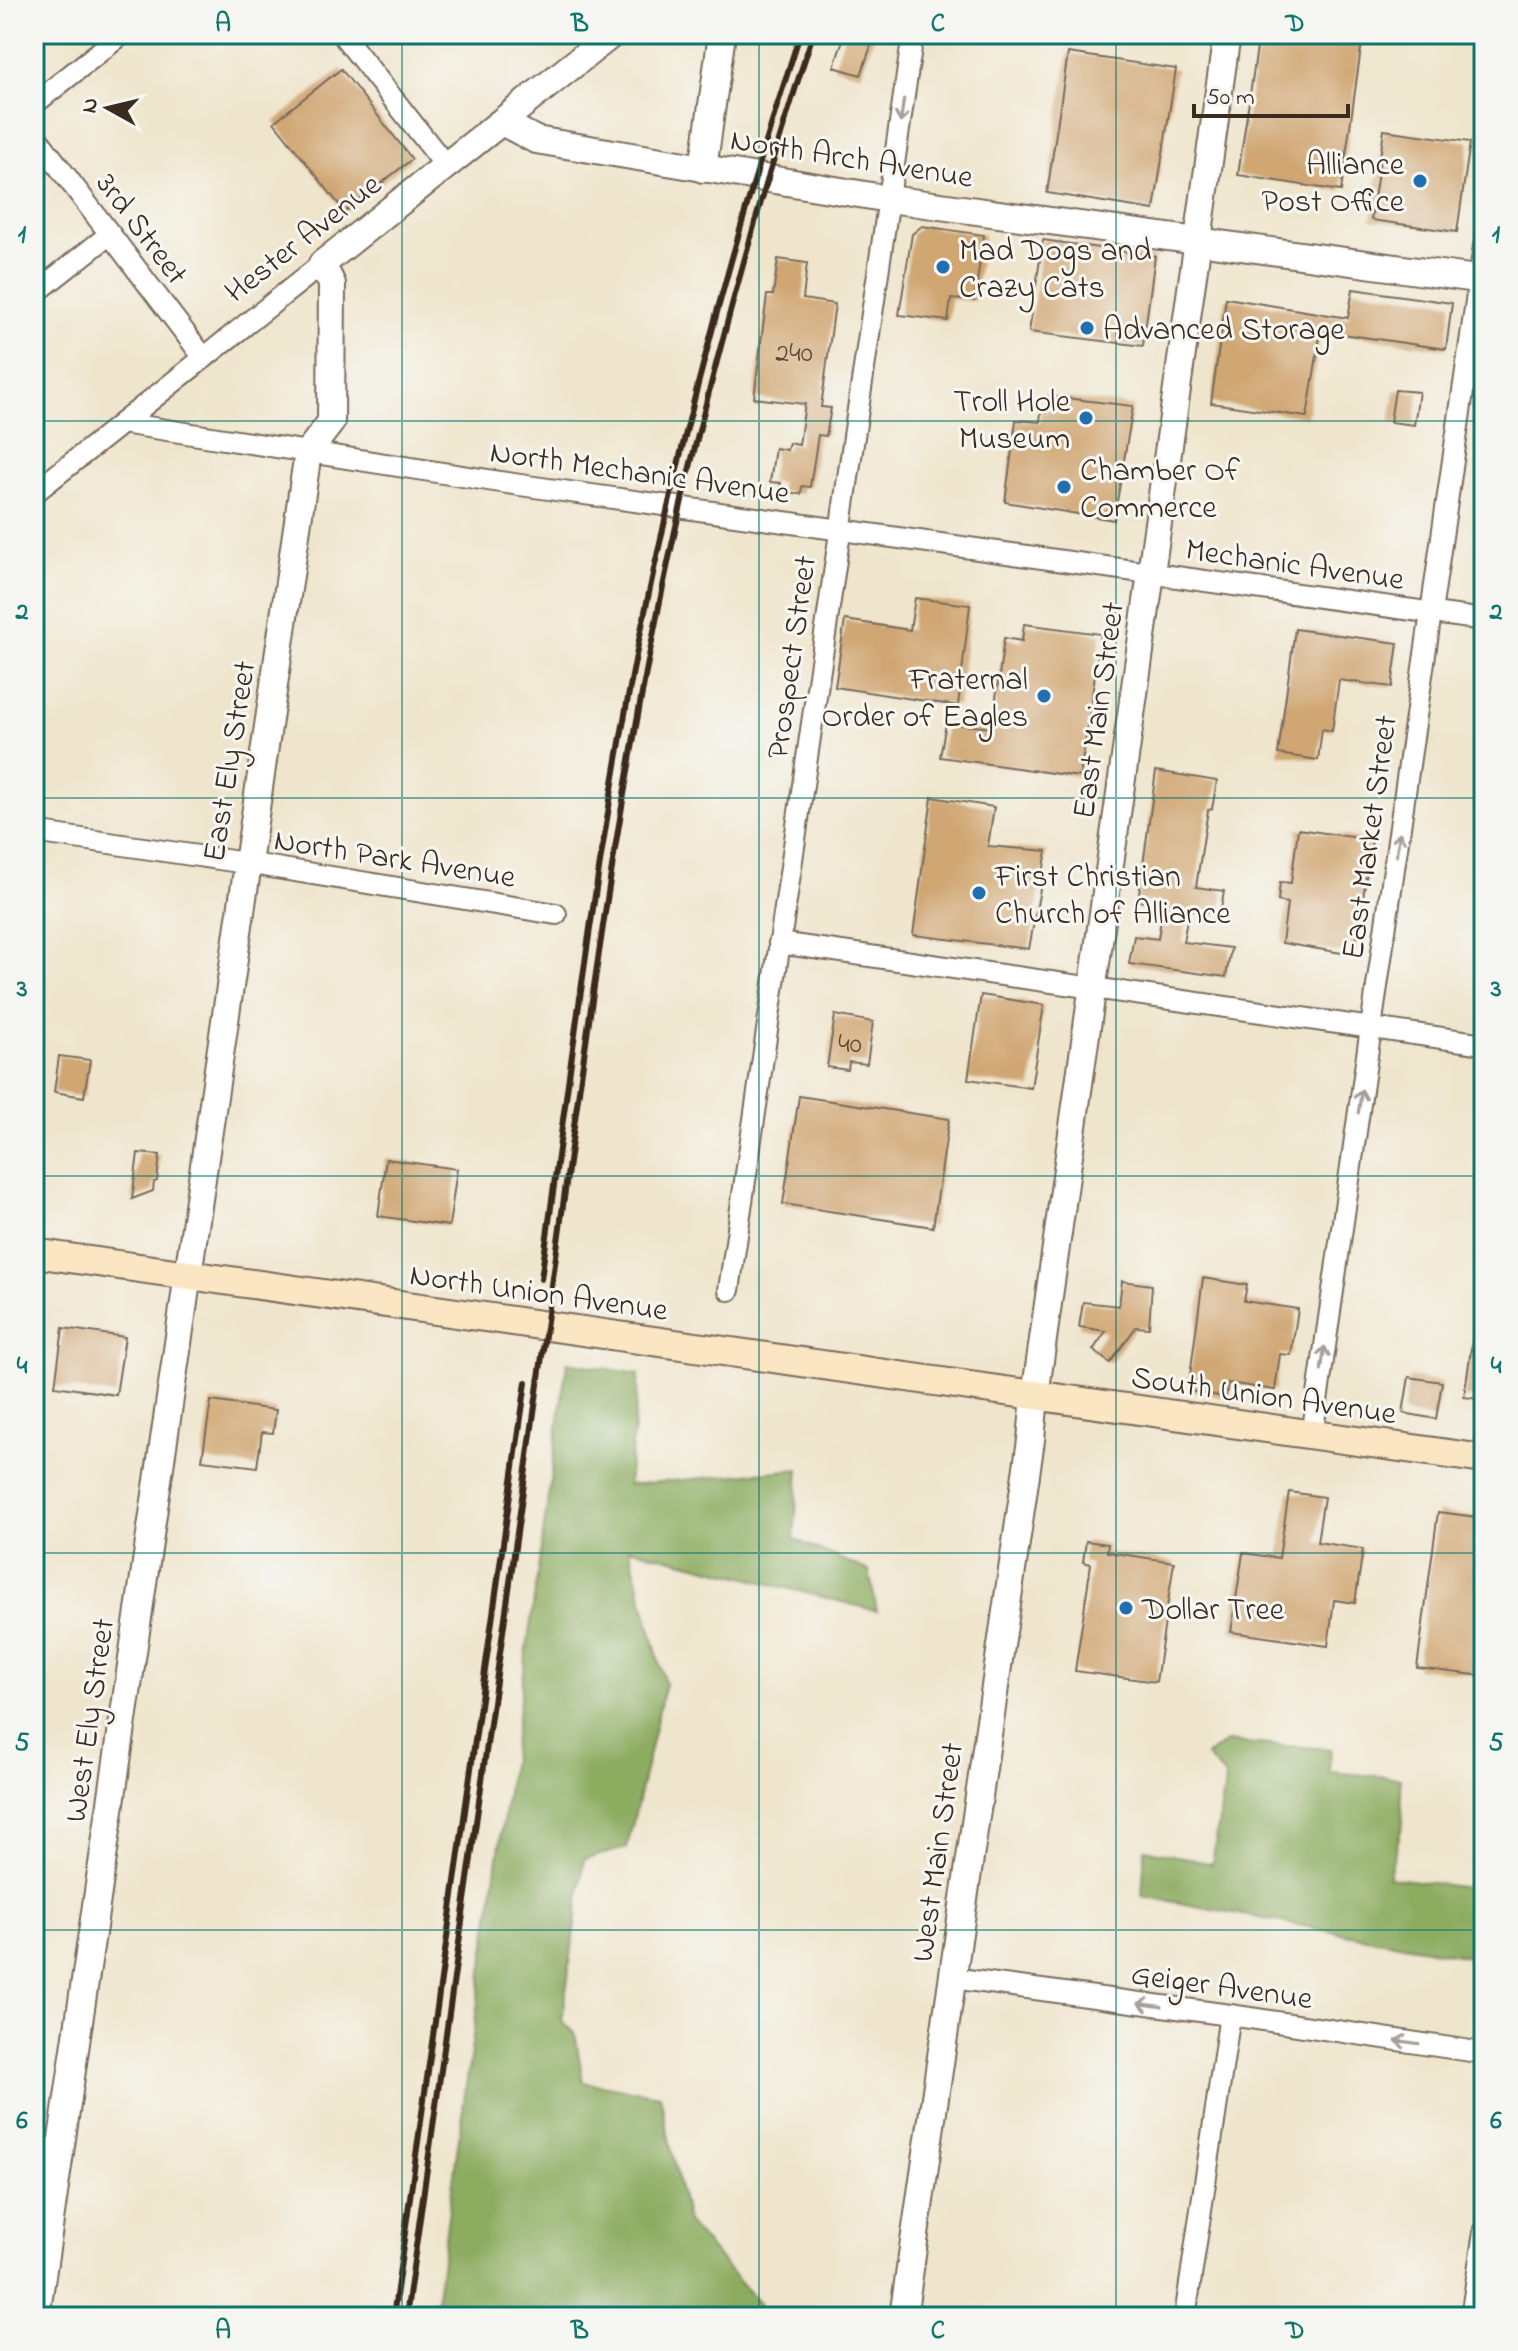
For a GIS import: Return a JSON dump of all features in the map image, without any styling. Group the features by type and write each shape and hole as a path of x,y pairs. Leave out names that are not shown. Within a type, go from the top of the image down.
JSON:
{"main road":[{"name":"North Union Avenue","path":"34,1253 1035,1396"},
{"name":"South Union Avenue","path":"1035,1396 1484,1459"}],"street":[{"path":"34,104 122,34"},
{"path":"342,34 446,166"},
{"name":"Hester Avenue","path":"34,493 612,34"},
{"path":"703,169 722,34"},
{"name":"Prospect Street","path":"729,1290 913,34"},
{"name":"East Main Street","path":"1035,1396 1227,34"},
{"name":"North Arch Avenue","path":"502,122 536,140 889,199 1482,280"},
{"name":"3rd Street","path":"34,134 204,358"},
{"path":"34,294 110,234"},
{"name":"East Market Street","path":"1312,1436 1482,280 1484,246"},
{"name":"East Ely Street","path":"187,1276 308,452 331,422 332,284 322,264"},
{"name":"North Mechanic Avenue","path":"122,423 520,485 1151,573"},
{"name":"Mechanic Avenue","path":"1151,573 1484,620"},
{"name":"North Park Avenue","path":"34,832 556,914"},
{"path":"779,943 1484,1044"},
{"name":"West Ely Street","path":"36,2317 187,1276"},
{"name":"West Main Street","path":"903,2317 1035,1396"},
{"name":"Geiger Avenue","path":"952,1978 1484,2053"},
{"path":"1185,2317 1230,2015"},
{"path":"1471,2317 1484,2232"}],"green space":[{"path":"567,1362 639,1374 628,1485 799,1469 794,1539 869,1571 877,1611 629,1548 665,1684 627,1848 584,1859 562,2021 575,2033 583,2082 660,2095 687,2222 761,2306 750,2317 434,2317"},
{"path":"1227,1742 1331,1749 1329,1772 1400,1778 1403,1823 1388,1877 1484,1890 1484,1960 1142,1896 1145,1849 1212,1864 1226,1777 1206,1756"}],"building":[{"path":"845,34 875,34 861,75 834,67"},
{"path":"1259,34 1363,34 1341,191 1238,175"},
{"path":"1068,53 1176,69 1154,210 1047,193"},
{"path":"341,69 412,159 345,212 274,122"},
{"name":"Alliance Post Office","path":"1384,130 1470,142 1457,232 1371,220"},
{"name":"Mad Dogs and Crazy Cats","path":"922,226 984,235 974,301 951,299 948,321 899,315 912,234"},
{"path":"1043,240 1155,256 1143,346 1029,332"},
{"path":"778,259 807,263 803,299 835,304 821,407 831,408 826,436 818,435 810,487 802,486 801,494 779,491 781,483 770,482 775,448 787,450 789,443 799,445 805,404 754,398 767,295 773,295"},
{"path":"1353,289 1452,303 1446,349 1321,331 1307,417 1211,403 1226,298 1348,318"},
{"path":"1395,390 1419,392 1414,425 1390,422"},
{"path":"1048,396 1133,406 1114,520 1005,502 1016,420 1040,422 1041,412 1046,413"},
{"path":"915,598 970,605 958,706 835,687 845,620 910,630"},
{"path":"1024,624 1101,634 1080,777 940,757 946,723 992,728 1004,638 1022,641"},
{"path":"1295,629 1398,643 1392,687 1339,680 1332,731 1322,729 1318,760 1278,754"},
{"path":"1156,771 1217,781 1212,809 1208,810 1196,887 1224,891 1220,914 1189,909 1183,942 1231,948 1226,977 1129,964 1134,936 1158,939 1163,905 1138,901"},
{"name":"First Christian Church of Alliance","path":"932,797 994,807 988,846 1047,851 1029,949 913,935"},
{"path":"1298,829 1372,840 1354,955 1282,943 1287,903 1278,901 1280,882 1291,883"},
{"path":"981,995 1044,1005 1031,1088 968,1079"},
{"path":"835,1015 873,1022 867,1064 849,1062 848,1070 827,1067"},
{"path":"59,1056 90,1060 84,1097 54,1092"},
{"path":"799,1096 949,1119 933,1227 783,1204"},
{"path":"138,1153 160,1155 157,1181 154,1182 153,1191 132,1199"},
{"path":"386,1159 457,1169 449,1226 378,1216"},
{"path":"1203,1278 1247,1285 1244,1301 1298,1309 1291,1355 1280,1354 1275,1390 1228,1383 1226,1397 1188,1391"},
{"path":"1122,1281 1152,1285 1149,1328 1136,1327 1110,1363 1093,1350 1106,1331 1079,1327 1083,1302 1119,1306"},
{"path":"63,1328 125,1337 116,1395 55,1386"},
{"path":"1474,1329 1484,1329 1484,1400 1464,1397"},
{"path":"1409,1377 1442,1382 1436,1419 1403,1413"},
{"path":"211,1401 276,1410 273,1433 262,1432 257,1467 202,1460"},
{"path":"1289,1492 1324,1497 1317,1542 1363,1549 1355,1603 1334,1600 1328,1646 1231,1632 1243,1553 1279,1558"},
{"path":"1438,1512 1484,1518 1484,1676 1417,1668"},
{"path":"1086,1541 1108,1544 1107,1552 1174,1562 1156,1682 1075,1671 1091,1564 1083,1562"}],"railway":[{"path":"541,1279 597,879 639,640 711,335 753,184 800,34"},
{"path":"406,2317 590,1014 642,694 686,483 715,370 761,201 813,34"},
{"path":"393,2317 526,1382"}],"place":[{"name":"Alliance Post Office","path":"1420,181"},
{"name":"Mad Dogs and Crazy Cats","path":"943,267"},
{"name":"Advanced Storage","path":"1087,328"},
{"name":"Troll Hole Museum","path":"1086,418"},
{"name":"Chamber Of Commerce","path":"1064,487"},
{"name":"Fraternal Order of Eagles","path":"1044,696"},
{"name":"First Christian Church of Alliance","path":"979,893"},
{"name":"Dollar Tree","path":"1126,1608"}]}
